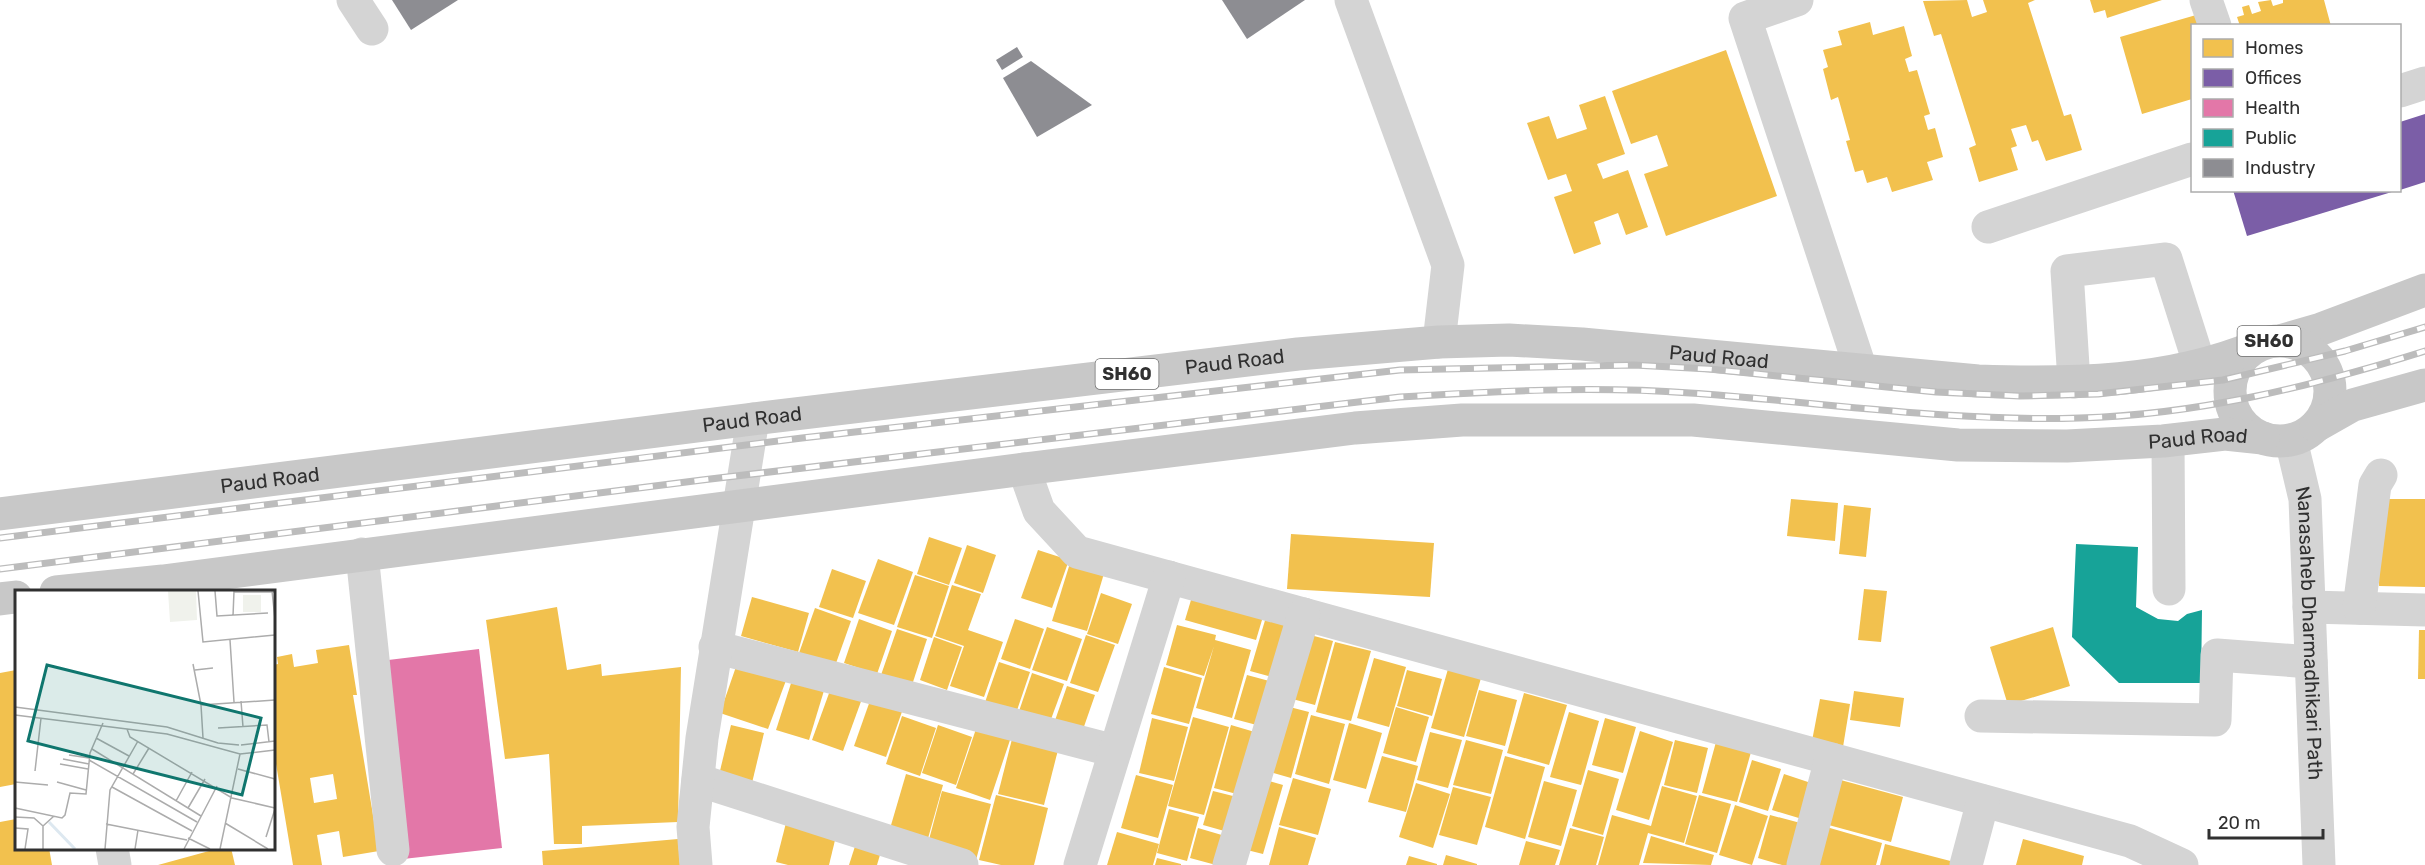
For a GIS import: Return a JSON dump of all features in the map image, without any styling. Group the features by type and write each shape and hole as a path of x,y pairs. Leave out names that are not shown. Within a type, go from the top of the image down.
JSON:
{"main road":[{"name":"Paud Road","path":"0,514 753,419 1298,354 1439,342 1509,340 1582,344 1978,381 2074,382 2119,379 2225,360 2269,343 2321,329 2425,290"},
{"name":"SH60","path":"2269,343 2299,344 2313,352 2324,365 2330,380 2331,396 2326,412 2290,435 2248,430 2237,418 2231,403 2229,387 2233,371 2242,357 2269,343"},
{"path":"2290,435 2353,405 2425,385"},
{"name":"Paud Road","path":"80,590 742,504 1355,428 1462,420 1693,420 1958,446 2067,446 2168,441 2225,434 2290,435"},
{"path":"0,599 15,597"}],"street":[{"path":"353,0 372,29"},
{"path":"1351,0 1448,265 1439,342"},
{"path":"1797,0 1741,9 1861,370"},
{"path":"2206,0 2214,24"},
{"path":"2401,91 2425,83"},
{"path":"1988,227 2191,160"},
{"path":"2074,382 2067,271 2166,258 2200,366"},
{"path":"696,865 693,827 698,780 715,647 742,504 753,419"},
{"name":"Nanasaheb Dharmadhikari Path","path":"2290,435 2305,499 2319,865"},
{"path":"2168,441 2169,589"},
{"path":"1024,469 1039,512 1077,552 1983,801 2127,853 2182,865"},
{"path":"2359,608 2375,485 2380,475"},
{"path":"362,554 393,850"},
{"path":"1080,865 1169,577"},
{"path":"2309,607 2425,610"},
{"path":"1229,865 1304,614"},
{"path":"715,647 1115,751"},
{"path":"1981,716 2215,720 2217,655 2311,662"},
{"path":"1803,865 1831,759"},
{"path":"698,780 962,865"},
{"path":"1966,865 1983,801"},
{"path":"112,850 115,865"}],"building: Homes":[{"path":"1967,0 1972,17 1987,12 1983,0 2035,0 2028,3 2064,116 2071,114 2082,150 2046,161 2038,140 2032,142 2026,125 2011,129 2017,146 2011,148 2018,170 1979,182 1969,148 1976,145 1941,34 1934,36 1923,1"},
{"path":"2090,0 2162,0 2107,18 2105,10 2094,13"},
{"path":"2271,0 2273,6 2283,3 2283,0 2324,0 2330,24 2239,24 2237,17 2244,15 2242,7 2249,5 2252,14 2261,11 2258,2"},
{"path":"2203,13 2206,24 2191,24 2191,99 2142,114 2120,37"},
{"path":"1870,22 1873,35 1904,26 1912,56 1905,59 1909,72 1917,70 1930,114 1924,116 1928,130 1935,128 1943,157 1927,162 1933,180 1892,192 1887,177 1867,183 1863,170 1855,172 1846,141 1850,140 1838,97 1831,100 1823,69 1828,67 1823,50 1842,45 1838,31"},
{"path":"1726,50 1777,196 1666,236 1644,174 1668,166 1657,135 1631,144 1612,91"},
{"path":"1605,96 1625,154 1597,164 1603,179 1628,170 1648,227 1626,235 1618,213 1594,222 1601,244 1574,254 1554,197 1572,191 1566,174 1548,180 1527,123 1549,116 1557,139 1587,129 1579,105"},
{"path":"1791,499 1838,503 1835,541 1787,536"},
{"path":"2380,499 2425,499 2425,587 2379,586"},
{"path":"1844,505 1871,508 1866,557 1839,554"},
{"path":"1291,534 1434,543 1430,597 1287,589"},
{"path":"929,537 962,548 949,585 917,574"},
{"path":"967,545 996,555 983,593 954,583"},
{"path":"1038,550 1069,560 1052,608 1021,598"},
{"path":"878,559 913,572 894,625 858,613"},
{"path":"1071,560 1105,570 1087,631 1052,621"},
{"path":"832,569 866,581 853,618 819,607"},
{"path":"915,575 949,586 932,638 897,627"},
{"path":"952,585 981,594 968,630 1003,642 984,697 950,686 964,646 935,636"},
{"path":"1864,589 1887,591 1881,642 1858,640"},
{"path":"1194,590 1265,610 1256,640 1185,620"},
{"path":"1101,593 1132,604 1118,644 1087,634"},
{"path":"752,597 809,613 798,652 741,636"},
{"path":"557,607 567,670 601,664 602,676 681,667 678,822 582,826 582,844 554,844 549,754 505,759 486,620"},
{"path":"815,608 851,621 835,666 799,653"},
{"path":"1266,617 1298,626 1283,680 1250,671"},
{"path":"859,619 892,631 877,674 844,663"},
{"path":"1015,619 1044,629 1030,669 1001,659"},
{"path":"1177,625 1216,635 1215,640 1251,650 1232,718 1196,708 1214,646 1204,676 1166,665"},
{"path":"1047,627 1082,639 1067,681 1032,670"},
{"path":"2053,627 2070,686 2008,705 1990,647"},
{"path":"897,629 927,639 912,685 881,675"},
{"path":"2419,630 2425,630 2425,679 2418,679"},
{"path":"1299,632 1333,641 1315,705 1281,696"},
{"path":"1086,635 1115,645 1098,692 1070,683"},
{"path":"934,637 962,647 947,690 920,680"},
{"path":"1335,642 1371,651 1351,721 1316,712"},
{"path":"349,645 357,695 353,695 379,851 343,857 339,831 317,835 322,865 293,865 274,752 274,665 278,664 277,657 292,654 294,667 318,663 316,650","holes":["333,774 337,799 314,803 310,778"]},
{"path":"739,658 788,675 768,729 720,713"},
{"path":"1374,658 1406,667 1389,727 1357,718"},
{"path":"999,662 1030,672 1014,719 983,708"},
{"path":"1164,667 1202,678 1189,724 1151,714"},
{"path":"1448,669 1481,678 1464,737 1431,728"},
{"path":"15,670 15,784 0,787 0,673"},
{"path":"1407,670 1442,679 1432,716 1397,706"},
{"path":"1032,673 1064,684 1047,730 1016,720"},
{"path":"794,674 826,684 809,740 776,730"},
{"path":"1247,675 1280,684 1268,728 1234,719"},
{"path":"832,685 863,696 843,751 812,740"},
{"path":"1067,686 1095,695 1080,738 1052,729"},
{"path":"1479,690 1517,700 1505,746 1466,736"},
{"path":"1854,691 1904,698 1900,727 1850,720"},
{"path":"1524,693 1567,705 1549,765 1507,753"},
{"path":"872,695 904,706 886,757 854,746"},
{"path":"1820,699 1850,704 1843,747 1812,741"},
{"path":"1278,704 1309,712 1291,778 1259,769"},
{"path":"1396,707 1429,717 1416,762 1383,753"},
{"path":"1569,712 1599,721 1581,785 1550,777"},
{"path":"1311,715 1345,724 1329,784 1295,774"},
{"path":"902,716 936,728 920,776 886,764"},
{"path":"1193,717 1229,727 1204,815 1168,806"},
{"path":"1152,718 1188,727 1174,781 1139,773"},
{"path":"1605,718 1636,727 1623,773 1592,765"},
{"path":"1349,723 1382,733 1366,789 1333,780"},
{"path":"731,725 764,733 752,783 719,775"},
{"path":"938,725 972,737 956,785 922,773"},
{"path":"1231,725 1265,735 1248,797 1214,788"},
{"path":"976,729 1010,740 990,800 956,788"},
{"path":"1640,731 1673,742 1649,820 1616,810"},
{"path":"1430,732 1462,740 1448,788 1417,780"},
{"path":"1012,739 1058,750 1044,805 998,794"},
{"path":"1466,740 1503,750 1491,794 1453,785"},
{"path":"1675,740 1708,748 1697,793 1664,785"},
{"path":"1716,742 1751,752 1737,802 1702,793"},
{"path":"1382,756 1418,766 1406,812 1368,802"},
{"path":"1505,756 1545,767 1525,839 1485,827"},
{"path":"1752,760 1781,769 1768,811 1739,802"},
{"path":"1588,770 1619,779 1603,835 1572,826"},
{"path":"906,774 943,785 927,842 889,832"},
{"path":"1784,774 1823,787 1812,822 1772,810"},
{"path":"1136,775 1173,785 1158,838 1121,828"},
{"path":"1259,778 1283,785 1263,854 1239,848"},
{"path":"1293,778 1331,789 1318,835 1279,825"},
{"path":"1837,779 1903,797 1891,842 1825,824"},
{"path":"1544,781 1577,790 1561,846 1528,837"},
{"path":"1416,783 1450,794 1433,848 1399,837"},
{"path":"1662,786 1697,796 1684,843 1648,833 1639,865 1598,865 1612,815 1651,826"},
{"path":"1453,787 1491,797 1477,845 1439,835"},
{"path":"942,791 991,804 976,860 927,847"},
{"path":"1213,791 1245,799 1235,834 1203,825"},
{"path":"996,795 1048,808 1034,865 1001,865 979,860"},
{"path":"1699,795 1731,804 1717,853 1685,844"},
{"path":"1735,805 1768,816 1752,865 1719,855"},
{"path":"1169,809 1199,817 1187,861 1157,853"},
{"path":"1770,815 1808,825 1797,865 1782,865 1758,858"},
{"path":"15,819 15,850 49,850 52,865 0,865 0,822"},
{"path":"787,819 837,832 829,865 788,865 776,862"},
{"path":"1823,826 1882,843 1876,865 1812,865"},
{"path":"1279,827 1316,838 1308,865 1269,865"},
{"path":"1198,828 1232,838 1216,865 1190,858"},
{"path":"1570,828 1604,837 1596,865 1559,865"},
{"path":"1117,832 1159,844 1153,865 1107,865"},
{"path":"1651,836 1714,855 1711,865 1643,863"},
{"path":"678,839 680,865 543,865 542,851"},
{"path":"2023,839 2084,856 2082,865 2016,865"},
{"path":"857,840 882,848 877,865 849,865"},
{"path":"1526,841 1560,850 1555,865 1519,865"},
{"path":"1885,844 1962,864 1962,865 1880,865"},
{"path":"213,850 231,850 235,865 158,865"},
{"path":"1446,855 1477,864 1477,865 1443,865"},
{"path":"1409,856 1437,864 1437,865 1406,865"},
{"path":"1157,858 1181,864 1181,865 1155,865"}],"building: Offices":[{"path":"2425,114 2425,182 2401,190 2401,122"},
{"path":"2234,192 2392,192 2247,236"}],"building: Health":[{"path":"479,649 502,848 403,859 380,661"}],"building: Public":[{"path":"2076,544 2138,547 2136,607 2158,619 2178,621 2187,614 2202,610 2201,683 2119,683 2072,637"}],"building: Industry":[{"path":"392,0 458,0 411,30"},
{"path":"1222,0 1305,0 1247,39"},
{"path":"1017,47 1023,57 1002,70 996,60"},
{"path":"1031,61 1092,105 1037,137 1003,78"}],"railway":[{"path":"0,538 802,438 1400,370 1634,365 1709,369 1936,392 2020,396 2098,394 2223,380 2345,351 2425,327"},
{"path":"0,569 702,480 1400,397 1545,390 1654,391 1933,414 2079,418 2167,411 2254,397 2340,376 2425,351"}]}
